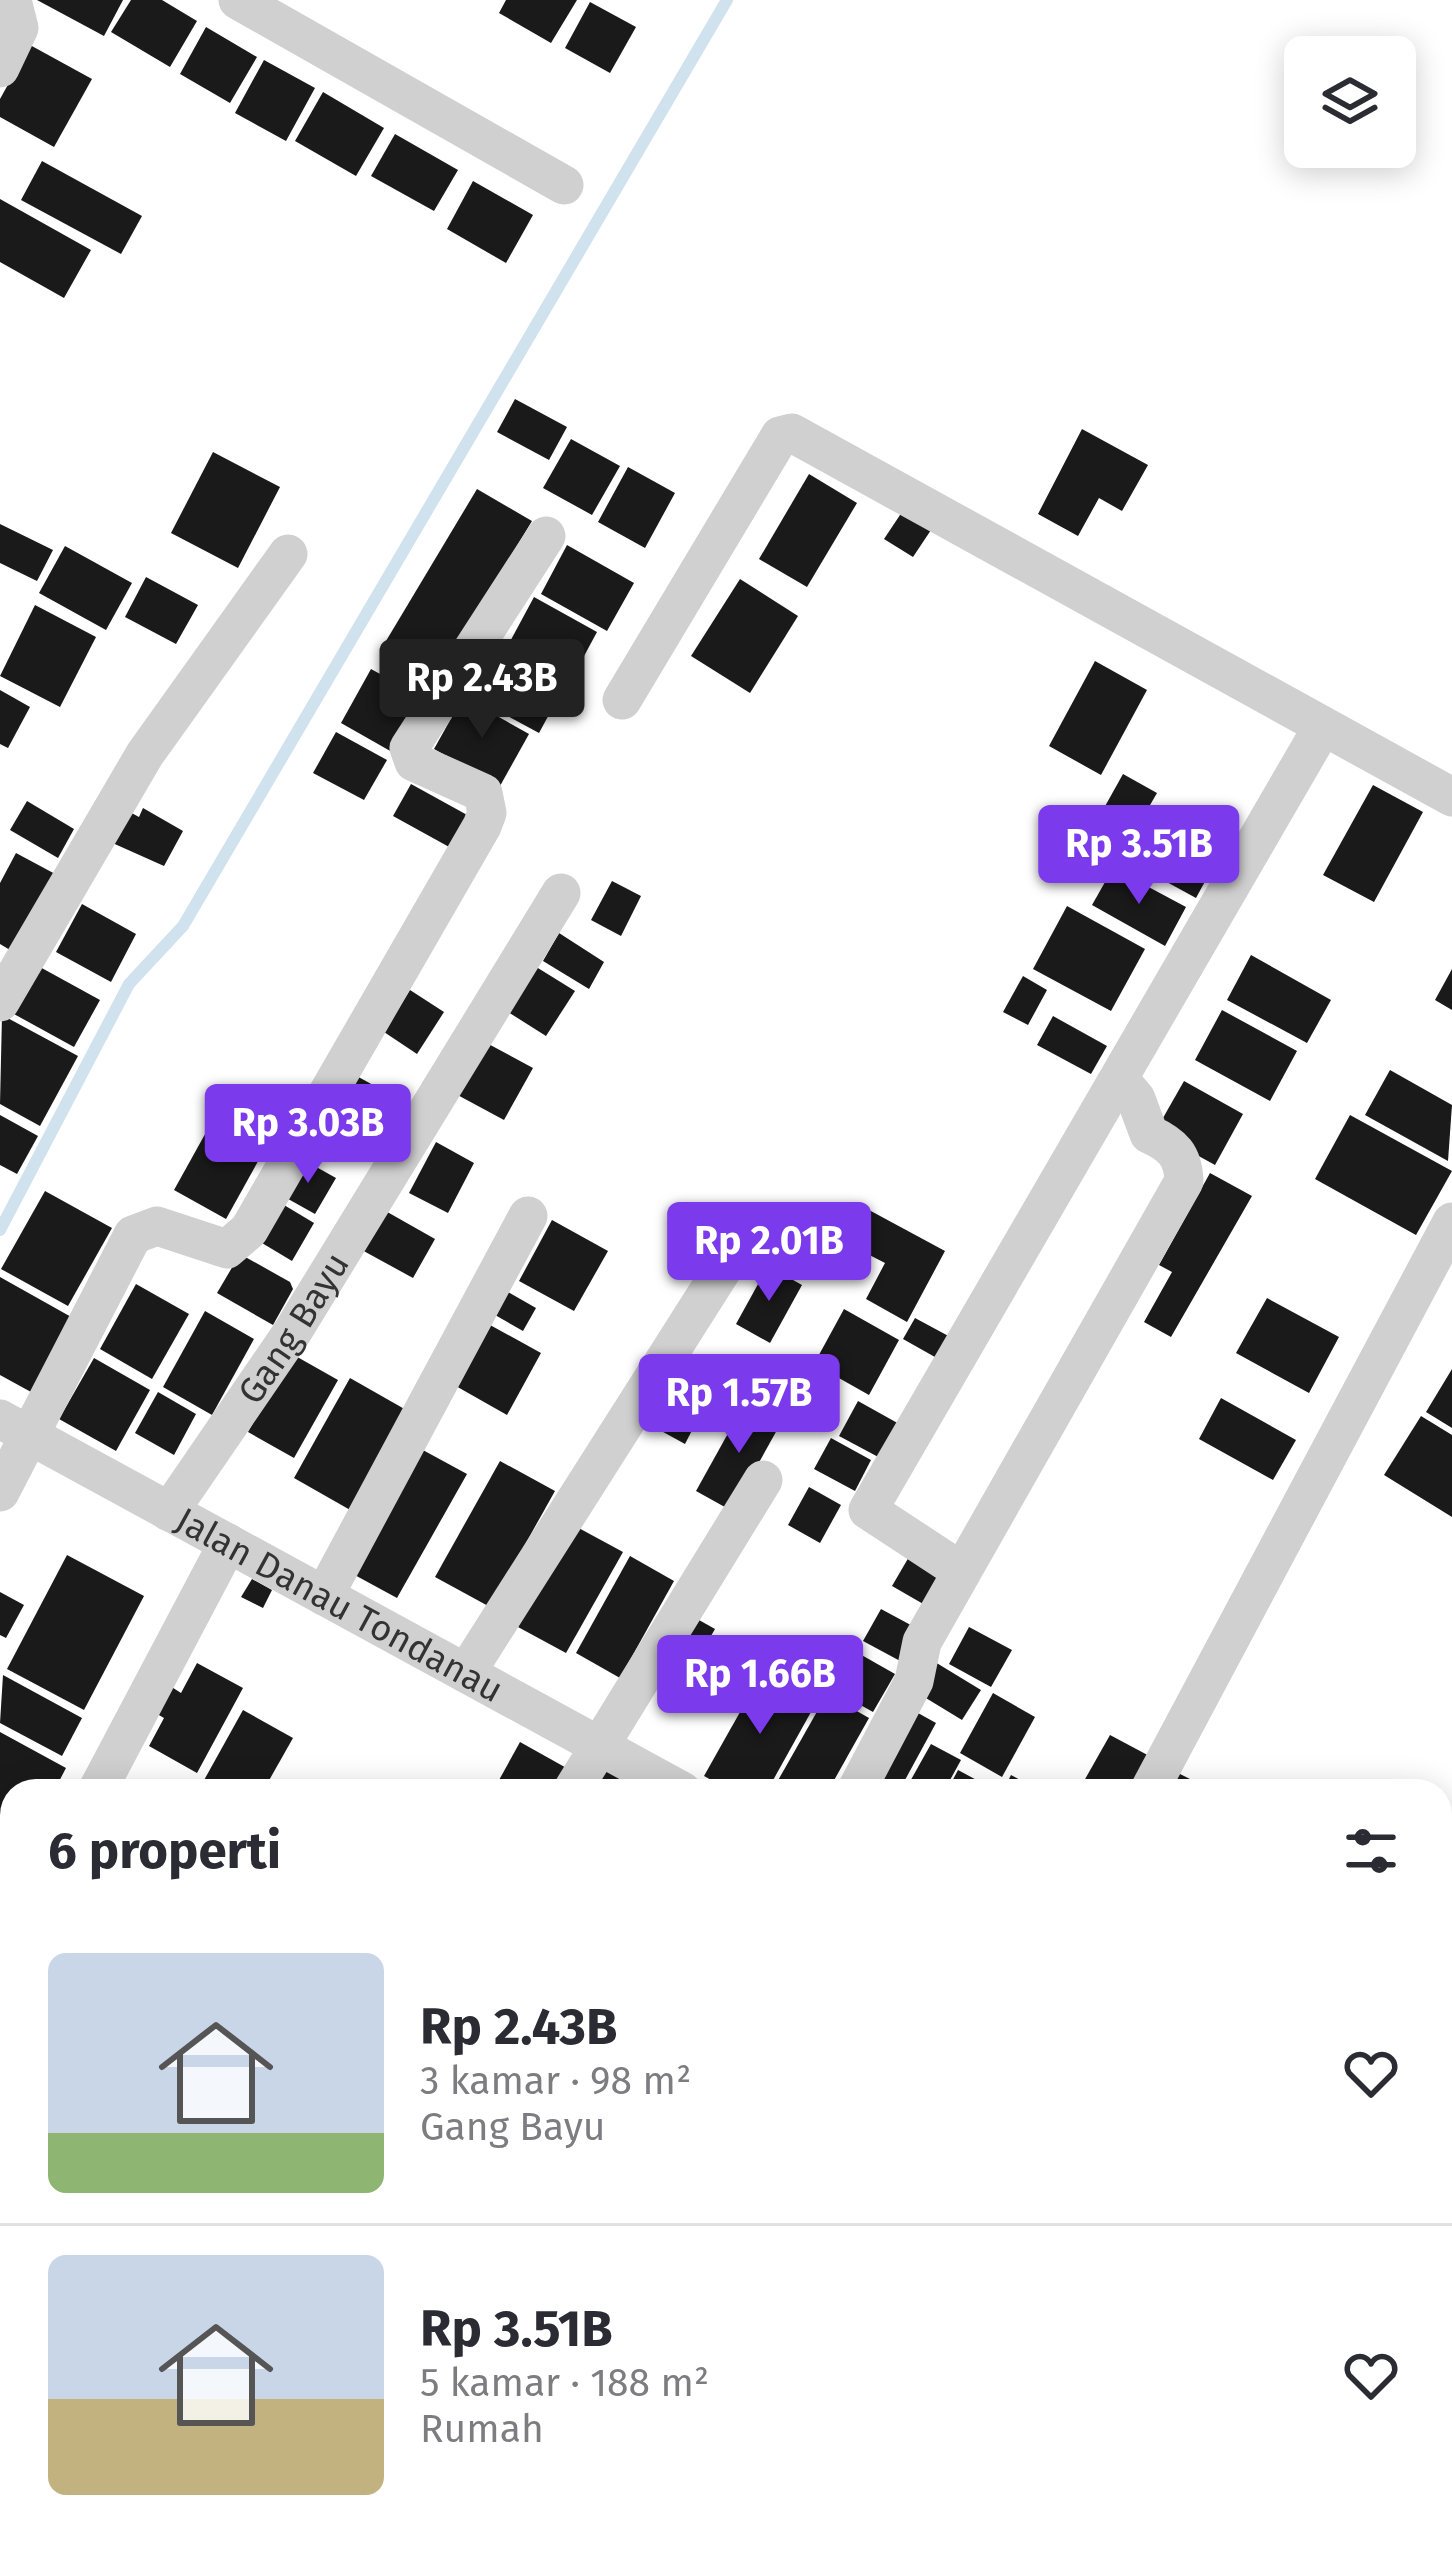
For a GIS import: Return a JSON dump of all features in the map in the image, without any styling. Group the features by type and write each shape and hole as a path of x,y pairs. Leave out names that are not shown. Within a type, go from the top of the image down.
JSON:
{"street":[{"path":"0,68 19,28 12,0"},
{"path":"238,0 564,184"},
{"path":"622,700 780,436 792,433 1452,797"},
{"path":"0,1492 15,1427 133,1235 157,1226 227,1250 249,1230 482,826 487,813 482,793 414,762 409,748 546,536"},
{"path":"0,1002 145,754 288,554"},
{"path":"961,1571 868,1510 1323,726"},
{"name":"Gang Bayu","path":"170,1511 292,1331 561,893"},
{"path":"862,1779 914,1682 922,1642 1184,1181 1183,1163 1175,1150 1149,1134 1136,1099 1121,1081"},
{"path":"324,1596 528,1216"},
{"path":"1155,1779 1452,1222"},
{"path":"466,1673 741,1240 759,1231 830,1257"},
{"name":"Jalan Danau Tondanau","path":"15,1427 660,1779"},
{"path":"579,1779 764,1480"},
{"path":"103,1779 228,1543"}],"building":[{"path":"37,0 123,0 104,36"},
{"path":"131,0 162,0 197,21 170,67 111,32"},
{"path":"506,0 577,0 551,43 499,13"},
{"path":"590,2 636,27 610,73 565,48"},
{"path":"206,27 257,57 230,103 180,74"},
{"path":"30,45 92,79 54,147 0,117 0,99"},
{"path":"264,60 315,88 286,141 235,113"},
{"path":"323,92 384,128 356,176 295,141"},
{"path":"395,134 458,170 434,211 371,176"},
{"path":"42,161 142,216 121,254 21,200"},
{"path":"473,181 533,215 506,263 447,229"},
{"path":"0,199 91,250 64,298 0,262"},
{"path":"515,399 567,427 549,460 497,432"},
{"path":"1082,429 1148,465 1122,511 1099,498 1078,536 1038,514"},
{"path":"571,439 620,466 592,515 543,488"},
{"path":"213,452 280,487 238,568 171,533"},
{"path":"628,467 675,493 645,548 598,522"},
{"path":"809,474 857,503 807,587 759,559"},
{"path":"477,489 532,521 437,679 383,646"},
{"path":"902,512 931,530 913,557 884,539"},
{"path":"0,524 53,550 37,581 0,563"},
{"path":"567,545 634,583 607,631 541,594"},
{"path":"65,546 132,583 106,630 39,593"},
{"path":"146,577 198,605 176,644 125,617"},
{"path":"740,579 798,616 750,693 691,656"},
{"path":"534,597 597,632 570,682 507,647"},
{"path":"35,605 96,637 60,707 0,676"},
{"path":"503,650 565,685 539,733 476,699"},
{"path":"1095,661 1147,690 1101,775 1049,746"},
{"path":"371,669 422,697 392,752 341,723"},
{"path":"0,690 30,707 8,748 0,744"},
{"path":"463,697 529,734 500,786 434,749"},
{"path":"336,732 387,760 364,800 313,773"},
{"path":"1123,774 1157,793 1127,845 1094,826"},
{"path":"411,784 469,816 451,848 393,816"},
{"path":"1373,785 1423,812 1374,902 1323,875"},
{"path":"27,801 74,829 58,858 10,830"},
{"path":"143,808 183,831 164,866 108,841 126,810 139,817"},
{"path":"1176,810 1228,839 1196,898 1143,869"},
{"path":"16,853 57,875 15,953 0,944 0,883"},
{"path":"1113,868 1186,907 1165,946 1092,905"},
{"path":"612,881 641,896 621,936 591,920"},
{"path":"82,904 136,934 111,982 56,952"},
{"path":"1067,906 1145,949 1111,1011 1033,969"},
{"path":"559,933 604,962 589,989 543,961"},
{"path":"1251,955 1331,1000 1307,1043 1227,1000"},
{"path":"525,960 575,991 546,1036 497,1005"},
{"path":"29,961 100,1000 74,1047 3,1008"},
{"path":"1452,969 1452,1010 1435,1000"},
{"path":"1023,976 1047,990 1028,1025 1003,1012"},
{"path":"410,990 444,1012 417,1054 384,1032"},
{"path":"1222,1010 1297,1051 1270,1101 1195,1060"},
{"path":"2,1015 78,1056 40,1126 0,1104"},
{"path":"1053,1016 1107,1046 1091,1074 1037,1045"},
{"path":"481,1040 533,1068 504,1120 452,1092"},
{"path":"1390,1070 1452,1105 1448,1161 1365,1115"},
{"path":"353,1074 417,1109 395,1150 330,1115"},
{"path":"1184,1081 1243,1114 1215,1165 1155,1132"},
{"path":"229,1091 281,1120 226,1219 174,1190"},
{"path":"0,1115 38,1136 17,1174 0,1165"},
{"path":"1350,1115 1452,1171 1416,1235 1315,1179"},
{"path":"436,1142 474,1163 448,1213 409,1193"},
{"path":"302,1159 336,1178 315,1214 281,1195"},
{"path":"1210,1173 1252,1196 1171,1337 1144,1322 1172,1272 1159,1265"},
{"path":"45,1191 112,1228 68,1306 1,1269"},
{"path":"279,1202 314,1223 292,1261 257,1240"},
{"path":"382,1209 435,1239 413,1278 360,1249"},
{"path":"869,1210 945,1251 907,1322 866,1299 885,1263 850,1245"},
{"path":"552,1220 608,1251 574,1311 519,1281"},
{"path":"240,1254 290,1282 293,1289 273,1325 217,1293"},
{"path":"768,1266 802,1285 770,1343 736,1324"},
{"path":"0,1277 73,1318 31,1392 0,1375"},
{"path":"136,1284 189,1314 152,1379 100,1349"},
{"path":"501,1288 536,1308 523,1331 488,1311"},
{"path":"1267,1298 1339,1337 1309,1393 1236,1353"},
{"path":"844,1309 899,1340 869,1395 814,1364"},
{"path":"205,1311 254,1339 212,1415 163,1387"},
{"path":"915,1318 954,1339 942,1361 903,1339"},
{"path":"481,1320 541,1353 507,1415 447,1381"},
{"path":"292,1354 338,1380 294,1458 248,1432"},
{"path":"94,1358 150,1390 116,1451 59,1419"},
{"path":"1452,1369 1452,1428 1426,1412"},
{"path":"350,1378 415,1415 359,1515 294,1478"},
{"path":"666,1382 706,1403 685,1444 645,1422"},
{"path":"158,1392 196,1414 174,1455 135,1433"},
{"path":"1221,1398 1296,1440 1273,1480 1199,1439"},
{"path":"746,1401 782,1421 732,1511 696,1491"},
{"path":"858,1401 901,1425 882,1459 839,1436"},
{"path":"1421,1416 1452,1435 1452,1517 1384,1475"},
{"path":"831,1438 871,1460 855,1491 814,1469"},
{"path":"421,1449 467,1474 397,1598 351,1573"},
{"path":"500,1461 555,1491 490,1607 435,1577"},
{"path":"809,1487 841,1505 820,1543 788,1525"},
{"path":"575,1526 623,1552 566,1653 518,1627"},
{"path":"913,1550 946,1570 925,1605 892,1586"},
{"path":"67,1555 144,1596 84,1710 7,1669"},
{"path":"630,1556 674,1581 620,1678 576,1653"},
{"path":"252,1579 272,1590 263,1608 241,1597"},
{"path":"0,1592 24,1605 6,1638 0,1635"},
{"path":"881,1609 920,1630 902,1662 863,1641"},
{"path":"683,1611 715,1629 684,1683 653,1665"},
{"path":"969,1627 1012,1650 991,1687 949,1664"},
{"path":"851,1649 895,1674 873,1712 830,1688"},
{"path":"935,1662 981,1690 962,1720 916,1692"},
{"path":"197,1663 243,1688 197,1773 149,1746 164,1718 152,1711 167,1684 181,1693"},
{"path":"762,1673 816,1703 774,1779 704,1776"},
{"path":"3,1675 82,1718 62,1756 0,1723"},
{"path":"993,1693 1035,1717 1002,1777 960,1753"},
{"path":"827,1694 869,1718 835,1779 779,1779"},
{"path":"909,1708 936,1723 906,1779 869,1779"},
{"path":"243,1710 293,1738 270,1779 205,1779"},
{"path":"0,1732 66,1768 60,1779 0,1779"},
{"path":"1110,1735 1155,1759 1144,1779 1085,1779"},
{"path":"520,1742 570,1770 565,1779 500,1779"},
{"path":"931,1744 961,1760 951,1779 911,1779"},
{"path":"593,1762 624,1779 584,1779"},
{"path":"1164,1766 1190,1779 1157,1779"},
{"path":"958,1770 975,1779 953,1779"}],"waterway":[{"path":"0,1230 129,984 183,926 727,0"}]}
